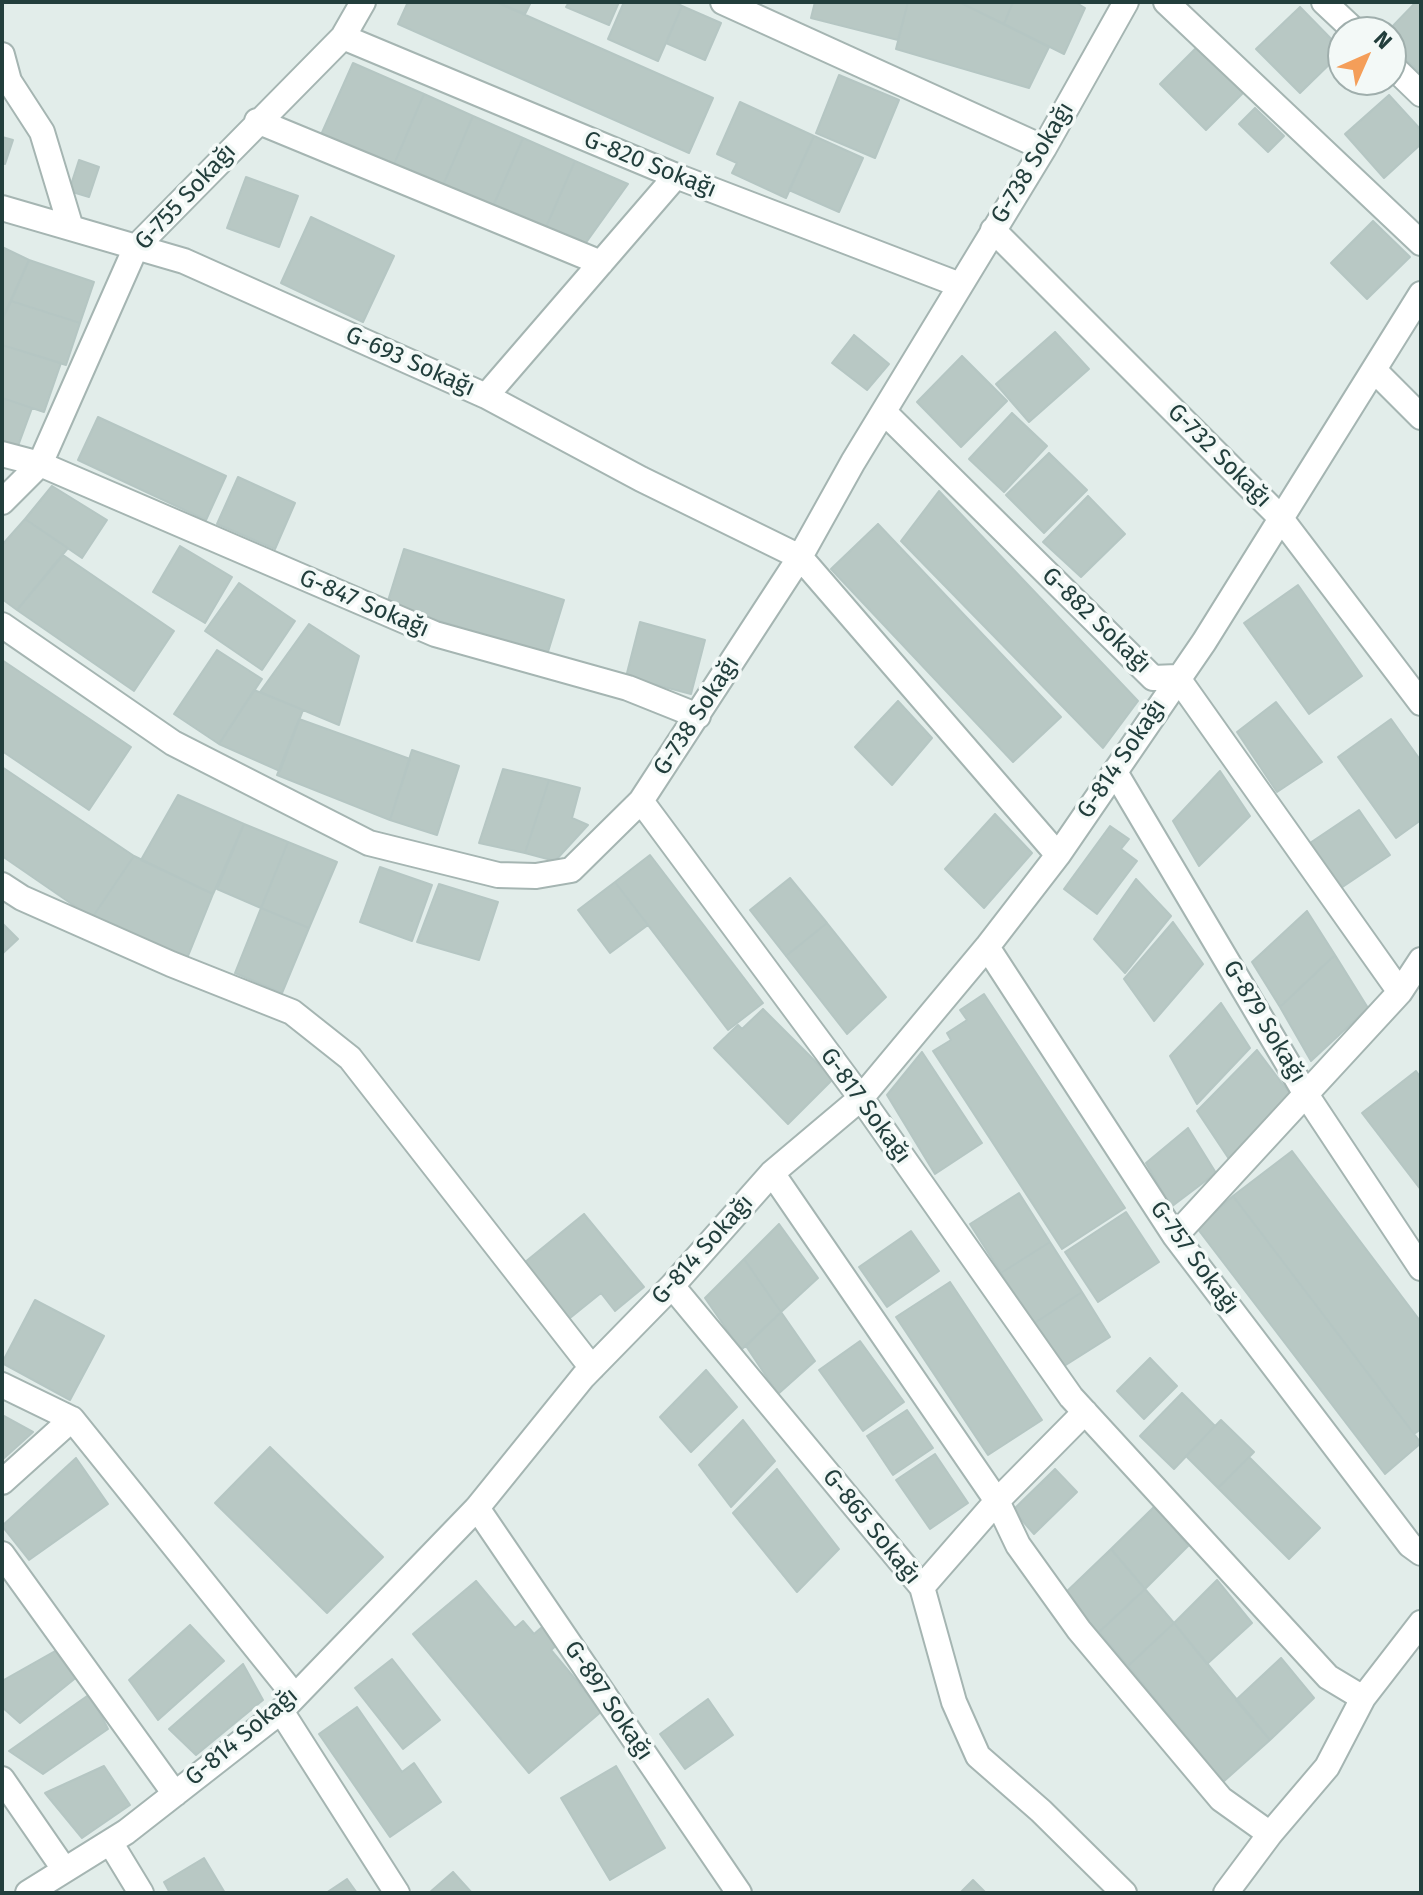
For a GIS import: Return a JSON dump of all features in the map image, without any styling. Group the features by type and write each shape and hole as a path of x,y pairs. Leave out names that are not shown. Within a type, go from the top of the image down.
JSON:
{"street":[{"name":"G-755 Sokağı","path":"2,502 40,464 136,247 343,37 363,2"},
{"path":"723,2 1044,148"},
{"path":"1166,2 1421,243"},
{"path":"1324,2 1339,16"},
{"name":"G-738 Sokağı","path":"2,625 173,743 369,843 498,875 536,876 571,870 641,801 800,557 1044,148 1122,3"},
{"name":"G-820 Sokağı","path":"343,37 676,176 960,285"},
{"path":"2,55 9,81 42,132 71,228"},
{"path":"257,121 601,263"},
{"path":"486,396 676,176"},
{"name":"G-693 Sokağı","path":"2,208 184,261 486,396 641,479 800,557"},
{"name":"G-732 Sokağı","path":"993,230 1279,516 1421,703"},
{"name":"G-814 Sokağı","path":"28,1893 110,1842 288,1703 477,1508 592,1368 672,1286 772,1173 861,1098 987,947 1058,855 1177,677 1204,642 1279,516 1421,294"},
{"path":"1374,370 1421,417"},
{"name":"G-882 Sokağı","path":"884,412 1153,678 1177,677 1400,992"},
{"name":"G-847 Sokağı","path":"2,454 40,464 435,634 628,688 698,716"},
{"path":"800,557 1058,855"},
{"name":"G-879 Sokağı","path":"1115,772 1307,1096 1421,1268"},
{"name":"G-817 Sokağı","path":"641,801 861,1098 1071,1397 1328,1677 1363,1698"},
{"path":"2,885 22,898 171,964 292,1012 350,1058 592,1368"},
{"name":"G-757 Sokağı","path":"987,947 1175,1236 1410,1545 1421,1553"},
{"path":"1175,1236 1400,992 1421,960"},
{"path":"772,1173 997,1501 1018,1545 1089,1643 1221,1799 1270,1834"},
{"name":"G-865 Sokağı","path":"672,1286 922,1587 954,1702 978,1756 1041,1811 1124,1893"},
{"path":"2,1385 72,1419 288,1703 397,1893"},
{"path":"922,1587 997,1501 1085,1412"},
{"path":"2,1482 72,1419"},
{"name":"G-897 Sokağı","path":"477,1508 739,1893"},
{"path":"2,1554 175,1794"},
{"path":"1226,1893 1270,1834 1327,1767 1363,1698 1421,1623"},
{"path":"2,1779 64,1869"},
{"path":"110,1842 141,1893"}],"building":[{"path":"408,2 496,2 713,98 689,153 398,24"},
{"path":"496,2 531,2 525,14"},
{"path":"569,2 619,2 609,25 566,7"},
{"path":"624,2 674,2 682,6 658,61 608,39"},
{"path":"815,2 908,2 898,40 811,18"},
{"path":"908,2 959,2 1049,47 1029,88 896,49"},
{"path":"959,2 1013,2 1004,24"},
{"path":"1013,2 1075,2 1085,8 1064,54 1004,24"},
{"path":"1416,2 1421,2 1421,74 1407,60 1407,16 1402,16"},
{"path":"682,6 721,23 705,60 666,43"},
{"path":"1300,7 1327,35 1327,67 1300,93 1256,49"},
{"path":"1199,45 1245,91 1206,130 1160,84"},
{"path":"353,63 424,94 392,169 320,137"},
{"path":"839,75 899,100 875,158 816,133"},
{"path":"424,94 473,116 441,190 392,169"},
{"path":"1390,96 1421,130 1421,144 1384,178 1345,134"},
{"path":"740,102 814,136 786,198 732,173 737,163 717,154"},
{"path":"1255,108 1284,136 1268,152 1239,124"},
{"path":"473,116 523,138 491,211 441,190"},
{"path":"814,136 863,158 839,212 789,190"},
{"path":"2,137 13,140 5,164 2,163"},
{"path":"523,138 575,161 543,234 491,211"},
{"path":"79,160 99,167 89,197 69,191"},
{"path":"575,161 628,184 580,251 543,234"},
{"path":"246,177 298,196 279,247 227,228"},
{"path":"311,217 394,256 363,322 281,283"},
{"path":"1373,221 1410,257 1367,299 1331,263"},
{"path":"2,247 29,260 2,320"},
{"path":"29,260 94,282 80,323 11,301"},
{"path":"11,301 80,323 66,365 2,345 2,320"},
{"path":"1055,332 1089,369 1029,422 996,384"},
{"path":"854,335 889,364 867,390 832,363"},
{"path":"2,345 61,363 44,412 2,398"},
{"path":"962,356 1007,401 961,447 917,402"},
{"path":"2,398 32,408 18,446 2,441"},
{"path":"1012,413 1047,446 1004,492 969,459"},
{"path":"98,417 226,476 206,520 78,460"},
{"path":"1049,453 1087,490 1044,533 1006,495"},
{"path":"238,477 295,503 275,549 217,524"},
{"path":"52,486 107,520 82,558 25,519"},
{"path":"939,491 1138,701 1103,748 901,541"},
{"path":"1088,496 1125,534 1081,577 1043,542"},
{"path":"25,519 68,548 17,610 2,599 2,545"},
{"path":"878,524 1061,717 1013,762 831,569"},
{"path":"180,546 232,577 205,623 153,592"},
{"path":"404,549 564,600 547,655 387,604"},
{"path":"63,555 174,631 134,691 17,610"},
{"path":"239,583 295,621 262,670 205,631"},
{"path":"1298,585 1362,676 1309,714 1244,623"},
{"path":"640,622 705,640 691,694 626,677"},
{"path":"309,624 359,656 339,725 260,692"},
{"path":"217,650 262,679 219,744 174,714"},
{"path":"2,660 131,747 89,810 2,751"},
{"path":"254,690 303,710 280,771 219,744"},
{"path":"898,701 932,738 892,785 855,747"},
{"path":"1276,702 1322,762 1277,792 1237,732"},
{"path":"299,719 410,759 390,820 277,775"},
{"path":"1391,719 1421,761 1421,820 1396,838 1338,757"},
{"path":"412,750 459,766 437,835 390,820"},
{"path":"2,767 134,856 92,918 2,856"},
{"path":"503,769 549,780 525,853 479,843"},
{"path":"1220,771 1250,816 1199,866 1173,821"},
{"path":"549,780 580,788 572,818 588,825 555,861 525,853"},
{"path":"178,795 244,824 213,894 141,860"},
{"path":"1359,810 1390,855 1338,890 1307,845"},
{"path":"995,814 1032,853 984,908 945,869"},
{"path":"244,824 288,842 261,908 217,889"},
{"path":"1110,826 1129,839 1121,849 1137,861 1097,914 1064,889"},
{"path":"288,842 337,862 309,928 261,908"},
{"path":"650,855 763,1003 728,1030 615,882"},
{"path":"134,856 213,894 186,961 92,918"},
{"path":"380,867 432,885 412,941 360,922"},
{"path":"790,878 827,923 786,956 750,910"},
{"path":"1136,879 1171,916 1125,973 1094,939"},
{"path":"615,882 648,925 610,953 578,910"},
{"path":"439,884 498,902 479,960 417,942"},
{"path":"261,908 309,928 282,993 235,973"},
{"path":"1307,911 1335,955 1280,1007 1252,962"},
{"path":"1173,922 1203,964 1154,1021 1124,979"},
{"path":"2,923 18,939 2,954"},
{"path":"827,923 886,997 847,1034 786,956"},
{"path":"1335,955 1368,1008 1311,1061 1280,1007"},
{"path":"984,994 1125,1208 1062,1249 933,1051 951,1040 947,1033 967,1020 960,1010"},
{"path":"1221,1003 1250,1048 1197,1104 1170,1056"},
{"path":"763,1009 833,1079 788,1124 714,1048 738,1025 742,1029"},
{"path":"1257,1050 1290,1094 1229,1159 1197,1111"},
{"path":"922,1052 982,1143 935,1174 887,1095"},
{"path":"1416,1071 1421,1078 1421,1190 1362,1113"},
{"path":"1188,1128 1216,1173 1171,1207 1146,1163"},
{"path":"1292,1151 1421,1322 1421,1429 1414,1434 1233,1196"},
{"path":"1019,1193 1050,1242 1001,1273 970,1224"},
{"path":"1233,1196 1421,1443 1385,1474 1197,1228"},
{"path":"1126,1212 1159,1262 1098,1302 1065,1252"},
{"path":"584,1214 644,1287 615,1311 601,1293 565,1322 519,1267"},
{"path":"779,1224 818,1278 781,1312 744,1259"},
{"path":"911,1231 939,1271 887,1307 859,1267"},
{"path":"1050,1242 1082,1292 1033,1324 1001,1273"},
{"path":"744,1259 781,1312 741,1350 705,1298"},
{"path":"950,1282 1042,1420 988,1455 896,1317"},
{"path":"1082,1292 1110,1337 1061,1368 1033,1324"},
{"path":"35,1300 104,1336 70,1400 2,1363"},
{"path":"781,1312 815,1361 778,1394 746,1346"},
{"path":"860,1341 904,1402 863,1431 819,1370"},
{"path":"1150,1358 1177,1386 1144,1419 1117,1391"},
{"path":"706,1370 737,1407 691,1452 660,1417"},
{"path":"1182,1393 1215,1426 1174,1469 1140,1436"},
{"path":"907,1410 933,1448 893,1475 867,1436"},
{"path":"2,1415 33,1432 2,1460"},
{"path":"743,1420 775,1461 731,1507 699,1465"},
{"path":"1221,1420 1254,1452 1218,1488 1186,1456"},
{"path":"270,1447 383,1557 327,1613 215,1503"},
{"path":"935,1454 968,1503 930,1529 896,1480"},
{"path":"1249,1457 1320,1528 1289,1559 1218,1488"},
{"path":"76,1458 108,1504 29,1560 2,1526"},
{"path":"777,1469 839,1549 797,1592 733,1513"},
{"path":"1055,1469 1077,1492 1034,1534 1013,1510"},
{"path":"1156,1505 1188,1546 1145,1589 1111,1549"},
{"path":"1111,1549 1145,1589 1097,1634 1062,1596"},
{"path":"1217,1580 1252,1623 1207,1664 1174,1623"},
{"path":"476,1581 515,1628 523,1621 534,1634 548,1622 563,1640 551,1650 602,1711 529,1773 413,1634"},
{"path":"1145,1589 1174,1623 1128,1666 1099,1632"},
{"path":"1174,1623 1270,1740 1223,1782 1128,1666"},
{"path":"190,1625 224,1661 158,1720 129,1680"},
{"path":"64,1646 78,1676 20,1723 2,1707 2,1681"},
{"path":"1281,1658 1314,1698 1270,1740 1236,1700"},
{"path":"392,1659 440,1720 403,1749 355,1688"},
{"path":"243,1664 263,1700 196,1755 169,1729"},
{"path":"90,1694 108,1729 43,1774 9,1751"},
{"path":"708,1699 733,1735 685,1769 660,1734"},
{"path":"357,1707 402,1772 414,1763 441,1802 390,1837 319,1734"},
{"path":"104,1766 130,1805 82,1838 45,1793"},
{"path":"616,1766 665,1848 610,1880 561,1798"},
{"path":"204,1858 225,1893 170,1893 164,1882"},
{"path":"453,1872 472,1893 429,1893"},
{"path":"347,1879 357,1893 326,1893"},
{"path":"973,1880 986,1893 960,1893"}]}
